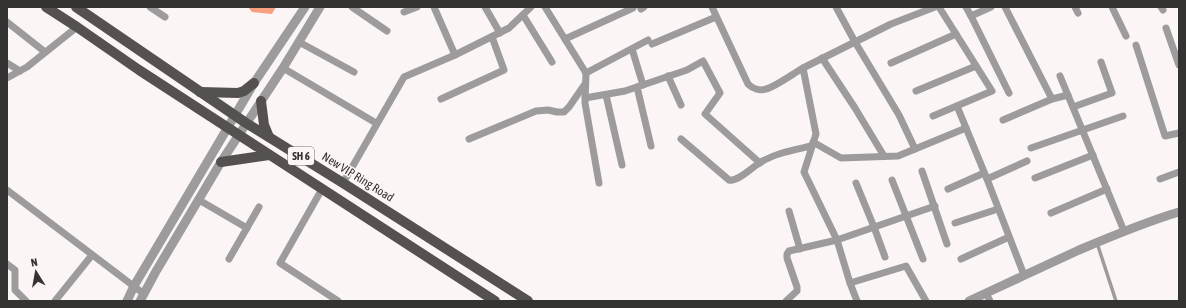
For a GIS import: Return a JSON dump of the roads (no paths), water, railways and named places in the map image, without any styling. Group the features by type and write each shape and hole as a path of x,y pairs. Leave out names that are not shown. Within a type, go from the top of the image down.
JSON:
{"main road":[{"name":"SH 6","path":"46,7 139,70 495,301"},
{"name":"New VIP Ring Road","path":"76,7 246,123 343,182 528,301"},
{"path":"200,92 238,93 244,92 254,83"},
{"path":"261,101 264,125 269,137"},
{"path":"221,162 270,155"},
{"path":"374,223 382,208"},
{"path":"477,290 486,275"}],"street":[{"path":"150,7 165,17"},
{"path":"127,301 134,286 236,116 254,83 305,7"},
{"path":"7,190 134,286 142,297 238,134 283,68 320,7"},
{"path":"352,7 387,31"},
{"path":"404,12 417,7"},
{"path":"434,7 455,55"},
{"path":"485,7 500,33"},
{"path":"343,182 404,77 455,55 500,33 509,28 531,7"},
{"path":"712,7 748,84 752,88 759,90 767,89 822,58 891,24 935,7"},
{"path":"836,7 855,42 899,115 915,149"},
{"path":"933,116 992,91 939,7"},
{"path":"966,7 1009,93"},
{"path":"971,16 992,7"},
{"path":"1005,7 1052,99"},
{"path":"1112,7 1126,36"},
{"path":"548,8 586,73 585,98 599,183"},
{"path":"565,39 639,8"},
{"path":"523,15 552,62"},
{"path":"586,73 632,49 716,17"},
{"path":"7,22 45,52"},
{"path":"7,78 20,71 77,27"},
{"path":"1166,28 1179,65"},
{"path":"891,63 956,34"},
{"path":"441,98 504,70 492,37"},
{"path":"299,42 354,72"},
{"path":"1136,45 1165,136 1179,133"},
{"path":"632,49 651,146"},
{"path":"822,58 884,156"},
{"path":"585,98 625,91 687,70 703,61 720,93 705,114 760,163"},
{"path":"1073,107 1112,93 1101,62"},
{"path":"7,63 20,71"},
{"path":"916,91 976,66"},
{"path":"283,68 376,123"},
{"path":"803,68 816,134 804,172 836,240 857,301"},
{"path":"668,76 681,105"},
{"path":"1060,76 1124,231"},
{"path":"469,139 536,111 548,110 564,112 586,83"},
{"path":"606,95 622,166"},
{"path":"1002,120 1052,99 1068,95"},
{"path":"957,106 1024,275"},
{"path":"1031,148 1123,116"},
{"path":"681,139 728,180 732,181 760,163 781,153 812,144 841,158 898,156 966,128"},
{"path":"1036,178 1093,156"},
{"path":"948,189 1027,161"},
{"path":"922,171 947,244"},
{"path":"1160,179 1179,172"},
{"path":"892,180 923,259"},
{"path":"856,183 885,257"},
{"path":"322,189 280,263 338,301"},
{"path":"1051,213 1107,189"},
{"path":"199,200 247,228"},
{"path":"786,301 797,291 787,258 789,251 836,240 935,206"},
{"path":"229,260 259,207"},
{"path":"955,223 998,209"},
{"path":"789,211 800,249"},
{"path":"969,301 988,297 1024,275 1097,242 1151,220 1179,212"},
{"path":"961,259 1009,237"},
{"path":"55,301 92,255"},
{"path":"7,264 15,270 14,290 26,301"},
{"path":"850,283 906,266 926,301"}],"lane":[{"path":"1097,242 1116,301"}]}
